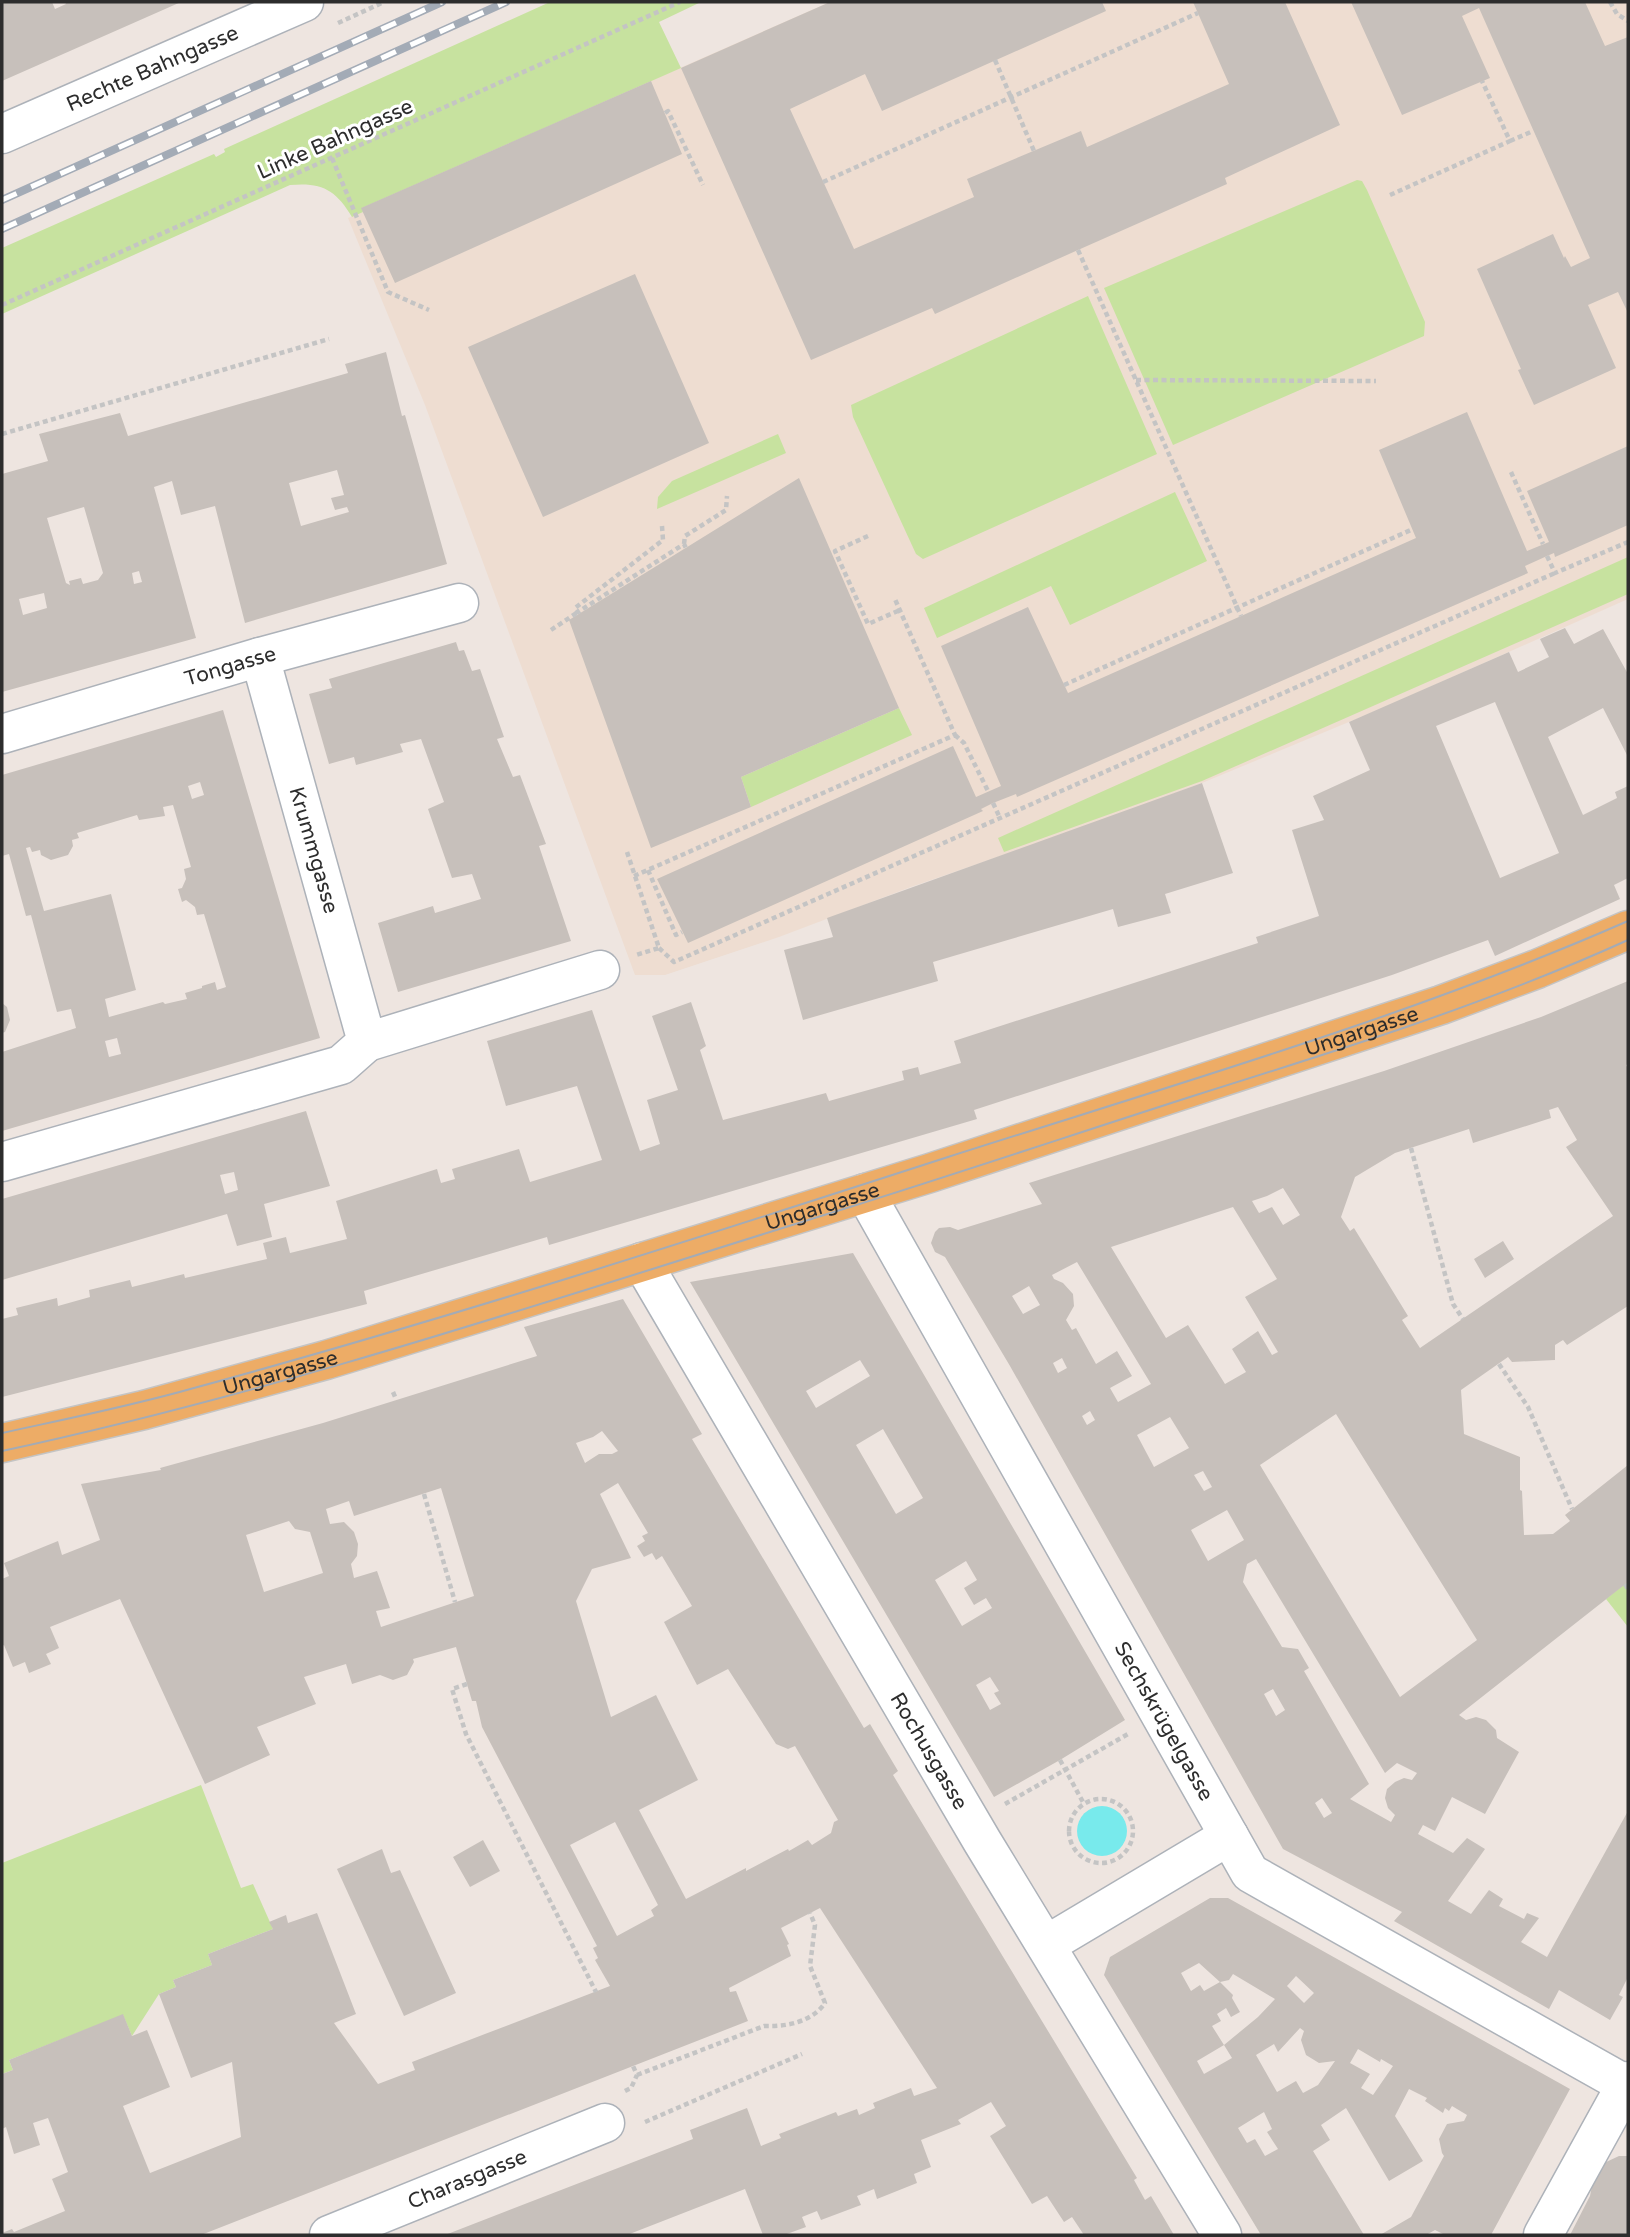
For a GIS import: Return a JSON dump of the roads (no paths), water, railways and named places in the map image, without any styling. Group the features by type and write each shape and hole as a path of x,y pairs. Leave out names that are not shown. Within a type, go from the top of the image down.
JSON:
{"main road":[{"name":"Ungargasse","path":"2,1443 144,1410 313,1363 865,1193 1111,1115 1441,1005 1537,969 1628,930"}],"street":[{"name":"Rechte Bahngasse","path":"2,135 303,2"},
{"name":"Tongasse","path":"2,734 260,657 459,603"},
{"name":"Krummgasse","path":"260,657 367,1042"},
{"path":"2,1162 341,1065 367,1042 600,970"},
{"name":"Sechskrügelgasse","path":"865,1193 1250,1873 1628,2084"},
{"name":"Rochusgasse","path":"642,1262 982,1841 1222,2235"},
{"path":"1046,1945 1228,1836"},
{"path":"1543,2235 1628,2084"},
{"name":"Charasgasse","path":"329,2235 623,2123"}],"water":[{"path":"1102,1806 1120,1813 1127,1831 1120,1849 1102,1856 1084,1849 1077,1831 1084,1813"}],"tram line":[{"path":"2,1433 146,1401 289,1362 666,1247 1377,1019 1545,956 1628,921"},
{"path":"2,1451 216,1399 323,1369 850,1207 1413,1025 1521,985 1628,940"}],"railway":[{"path":"2,200 442,2"},
{"path":"2,229 506,2"}]}
